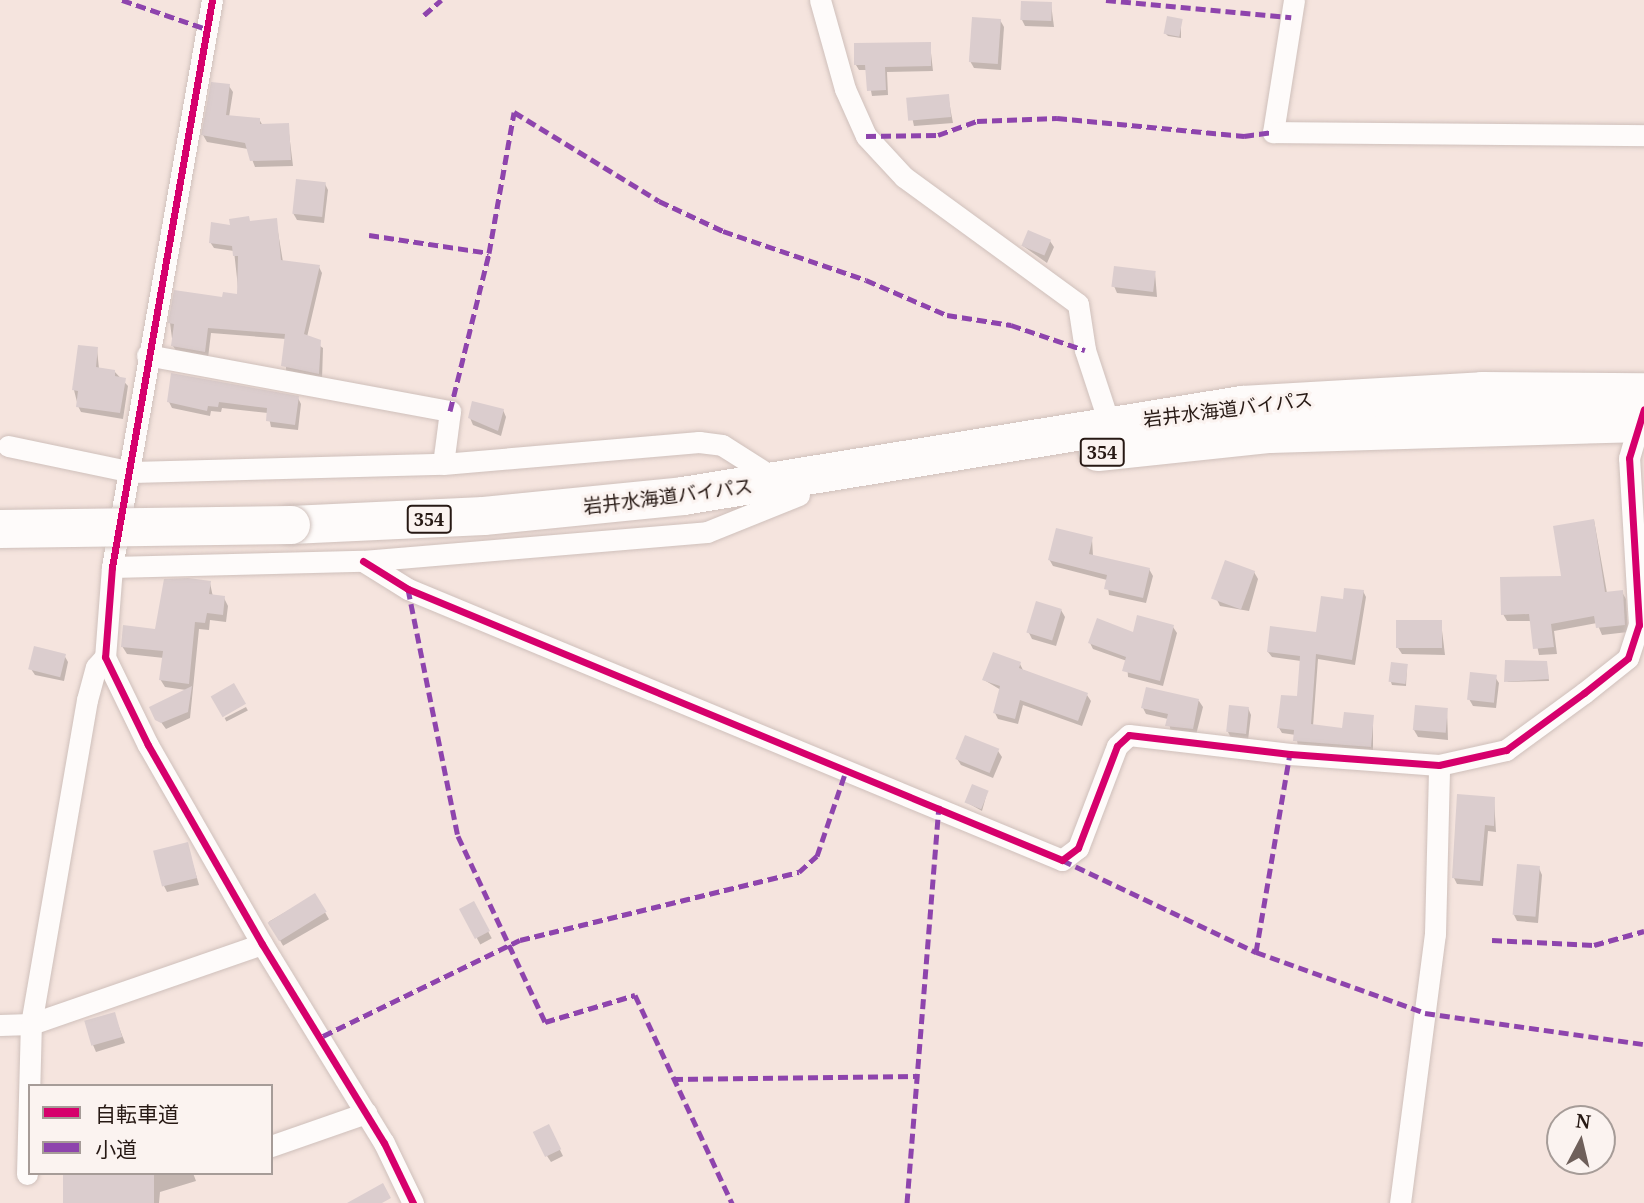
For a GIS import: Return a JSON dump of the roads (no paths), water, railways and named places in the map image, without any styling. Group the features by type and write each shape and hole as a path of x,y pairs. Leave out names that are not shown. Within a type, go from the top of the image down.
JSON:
{"highway":[{"name":"岩井水海道バイパス","path":"0,529 291,525 567,509 790,488 1113,437 1242,405 1382,395 1643,412"}],"street":[{"path":"212,0 148,355 132,472 112,568 105,657 148,745 262,944 366,1113 413,1203"},
{"path":"820,0 845,89 866,136 904,177 1078,304 1084,350 1113,437"},
{"path":"1294,0 1273,132 1644,135"},
{"path":"148,355 450,411 443,464"},
{"path":"363,561 408,589 939,805 1062,860 1078,848 1117,746 1129,735 1277,753 1439,765 1506,750 1628,658 1639,625 1629,458 1643,412"},
{"path":"8,446 132,472 443,464 699,442 722,444 790,488 707,532 363,561 112,568"},
{"path":"29,1084 31,1024 87,700 96,667 105,657"},
{"path":"1400,1203 1435,934 1439,765"},
{"path":"0,1025 31,1024 262,944"},
{"path":"273,1145 366,1113"},
{"path":"27,1174 28,1136"}]}
